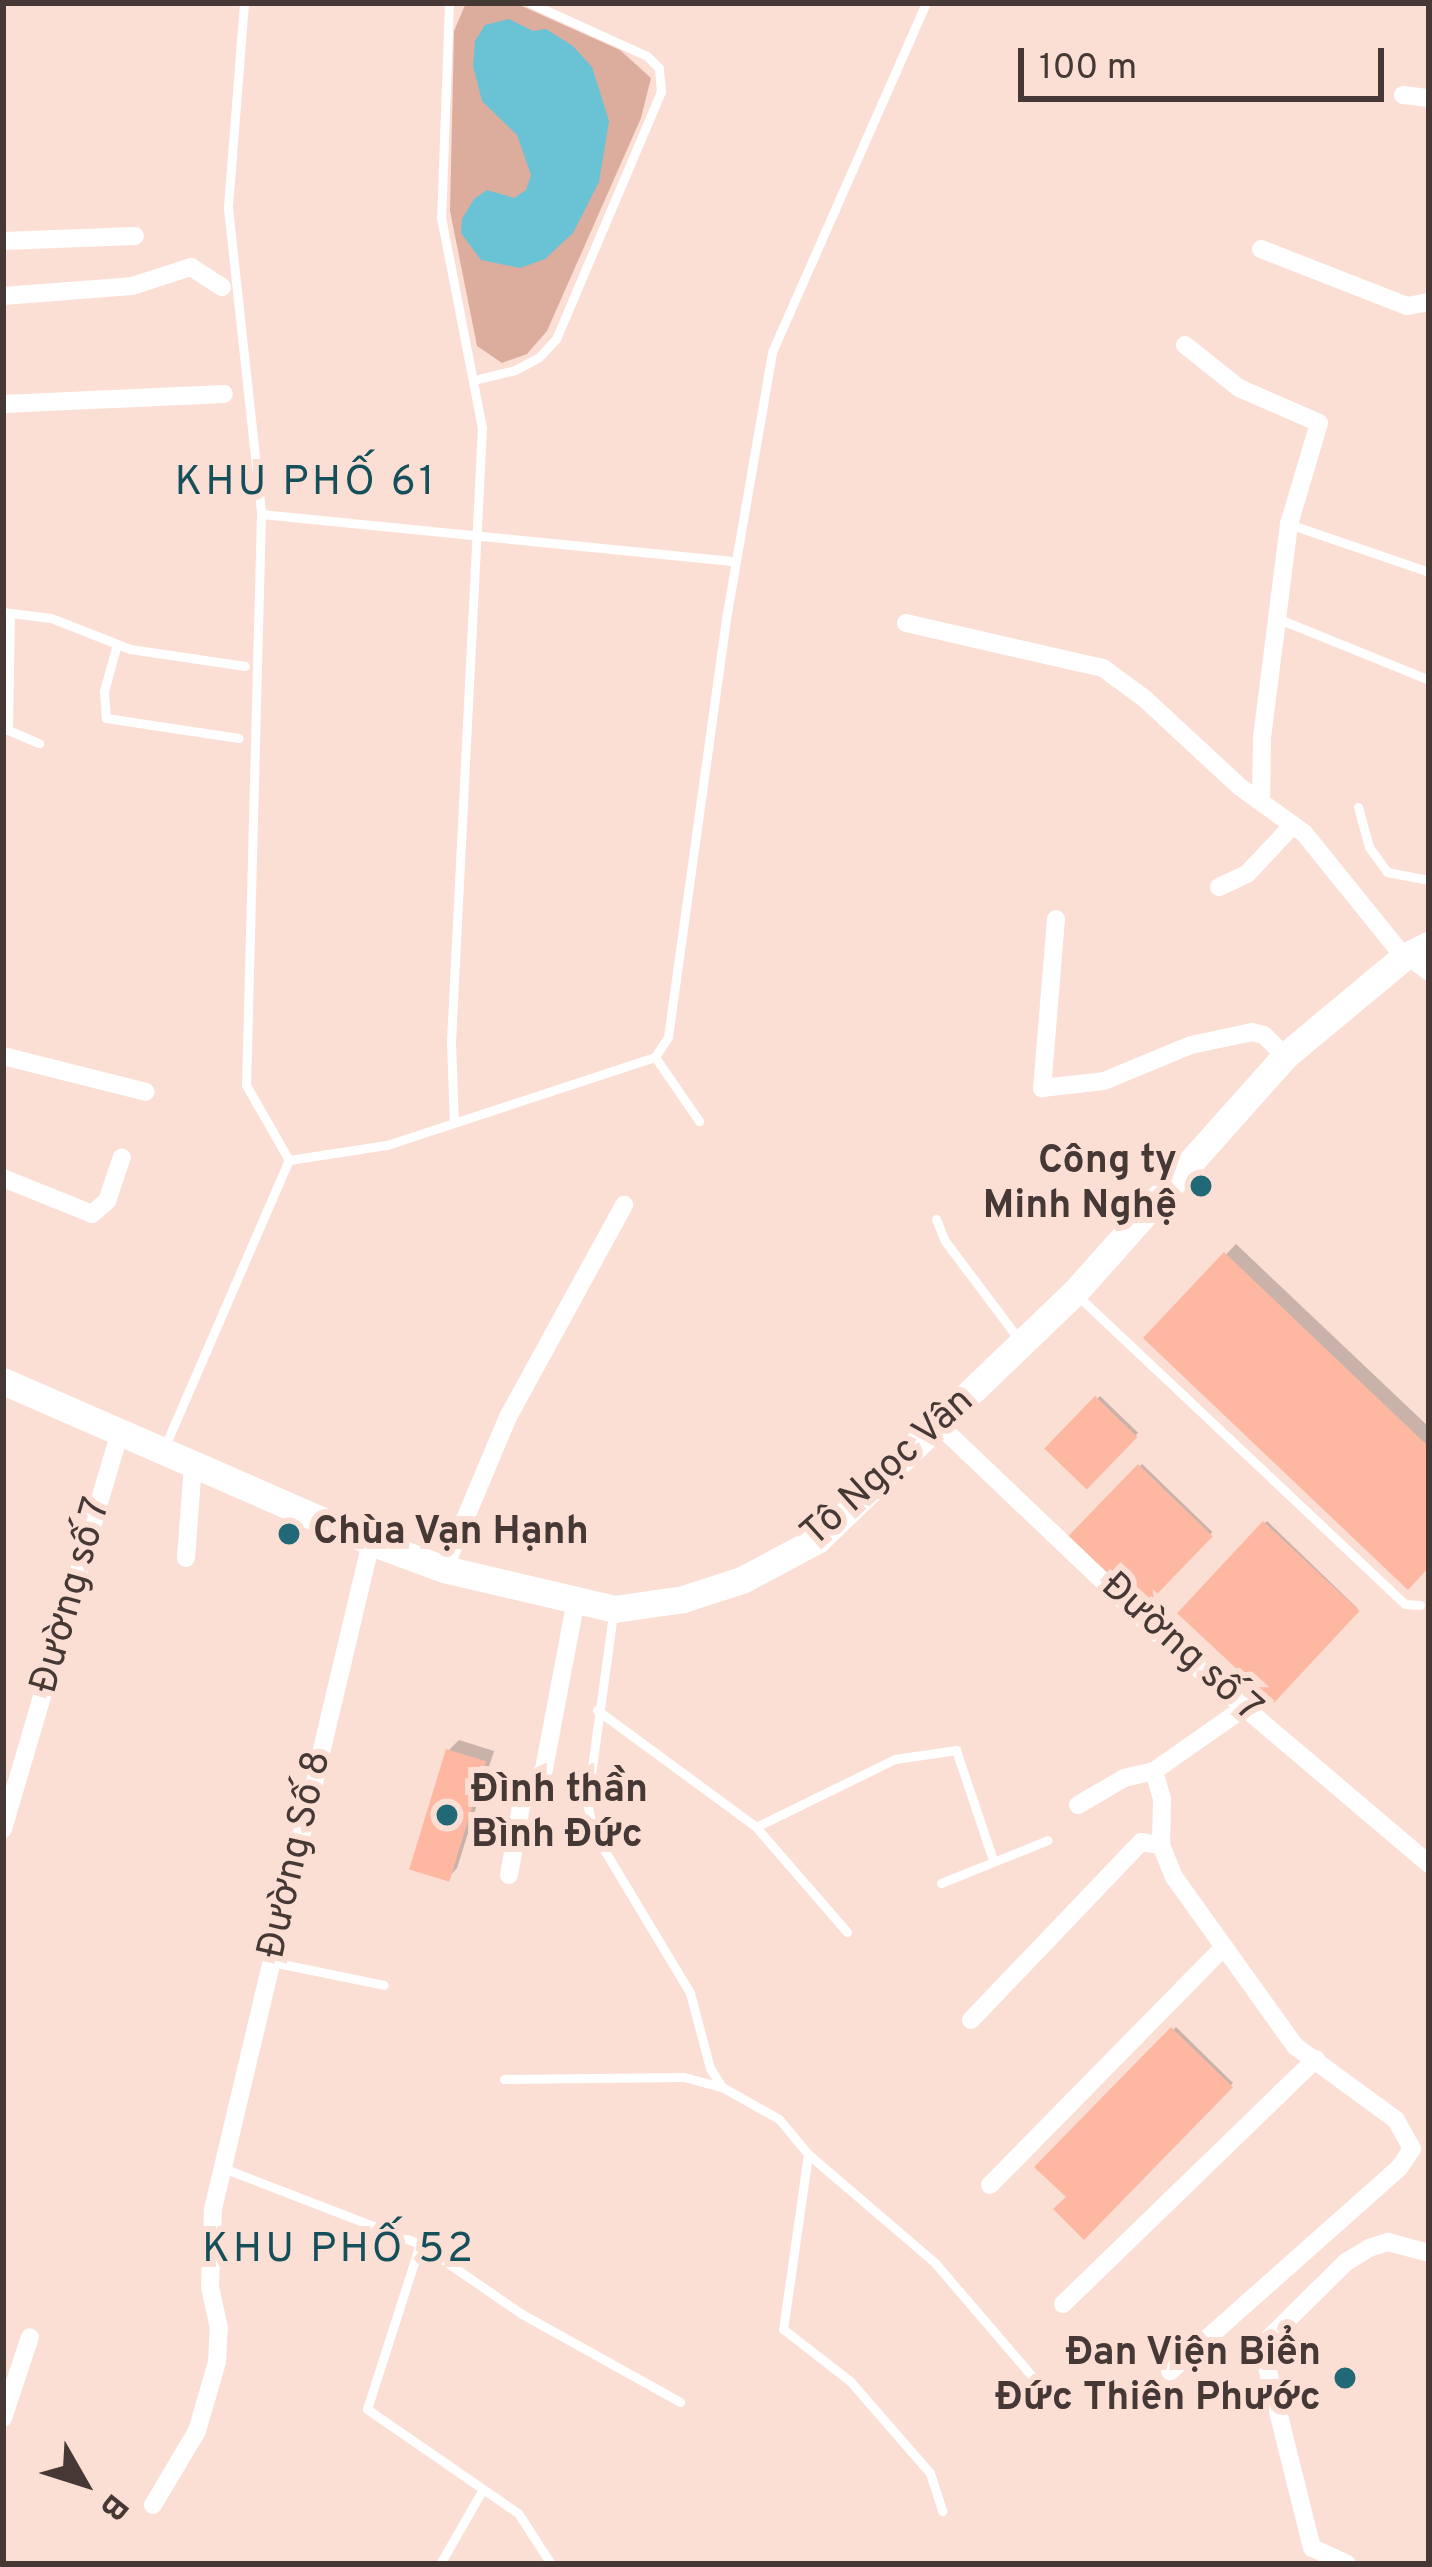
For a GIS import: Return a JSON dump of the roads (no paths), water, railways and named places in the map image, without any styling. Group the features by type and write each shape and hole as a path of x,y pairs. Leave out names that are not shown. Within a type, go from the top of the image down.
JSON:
{"main road":[{"name":"Tô Ngọc Vân","path":"4,1382 371,1542 444,1569 614,1609 683,1599 791,1557 817,1540 1075,1293 1285,1056 1417,958"}],"street":[{"path":"1403,95 1429,98"},
{"path":"3,241 135,236"},
{"path":"1261,249 1407,306 1429,302"},
{"path":"3,296 132,286 191,266 222,287"},
{"path":"1185,345 1239,388 1319,423 1289,524 1262,738 1261,802"},
{"path":"3,404 224,394"},
{"path":"906,623 1103,668 1293,825 1417,958"},
{"path":"1220,887 1247,874 1293,825"},
{"path":"1056,919 1042,1088 1104,1081 1191,1045 1252,1032 1264,1035 1285,1056"},
{"path":"3,1056 146,1092"},
{"path":"3,1178 92,1214 107,1201 122,1157"},
{"path":"444,1569 508,1417 624,1205"},
{"name":"Đường số 7","path":"939,1425 1166,1641 1429,1864"},
{"name":"Đường số 7","path":"3,1828 120,1431"},
{"path":"186,1558 193,1465"},
{"name":"Đường Số 8","path":"153,2505 197,2431 217,2362 219,2328 210,2288 213,2209 371,1542"},
{"path":"509,1874 520,1806 544,1769 576,1600"},
{"path":"1078,1805 1124,1778 1154,1771 1244,1708"},
{"path":"1154,1771 1162,1798 1161,1845 1174,1877 1295,2046 1396,2120 1412,2149 1400,2168 1170,2371"},
{"path":"971,2020 1141,1842 1161,1845"},
{"path":"990,2185 1224,1947"},
{"path":"1063,2304 1316,2059"},
{"path":"1346,2564 1312,2548 1266,2364 1268,2339 1346,2262 1369,2248 1388,2242 1429,2253"},
{"path":"3,2418 30,2337"}],"lane":[{"path":"244,3 228,208 261,514 246,1085 289,1160"},
{"path":"449,3 441,217 482,427 451,1042 454,1121"},
{"path":"474,380 515,370 539,358 556,339 662,92 659,68 647,56 530,3"},
{"path":"289,1160 387,1145 655,1057 668,1036 736,561 772,352 926,3"},
{"path":"261,514 736,561"},
{"path":"1289,524 1429,572"},
{"path":"39,742 8,730 6,612 51,618 117,644 245,666"},
{"path":"1279,619 1429,680"},
{"path":"117,644 104,691 106,718 238,738"},
{"path":"1358,807 1370,847 1387,872 1429,880"},
{"path":"655,1057 699,1121"},
{"path":"163,1451 289,1160"},
{"path":"936,1219 945,1241 1023,1346"},
{"path":"1075,1293 1405,1604 1420,1606"},
{"path":"614,1609 587,1803 595,1833 690,1993 710,2068 722,2086"},
{"path":"597,1710 756,1827 847,1932"},
{"path":"756,1827 895,1760 956,1750 993,1860"},
{"path":"940,1883 1048,1840"},
{"path":"272,1961 384,1984"},
{"path":"504,2079 684,2077 722,2086 779,2119 808,2153 935,2264 1054,2402"},
{"path":"808,2153 783,2329 850,2380 930,2474 942,2511"},
{"path":"223,2168 420,2244 522,2314 680,2402"},
{"path":"420,2244 368,2409 518,2513 551,2564"},
{"path":"440,2564 483,2489"}],"water":[{"path":"509,19 533,31 546,29 573,46 592,67 609,121 599,182 573,233 545,259 520,268 481,260 461,233 462,219 474,199 487,190 514,198 526,190 531,175 517,135 482,101 473,66 475,41 485,25"}],"place":[{"name":"Công ty Minh Nghệ","path":"1201,1186"},
{"name":"Chùa Vạn Hạnh","path":"289,1534"},
{"name":"Đình thần Bình Đức","path":"447,1815"},
{"name":"Đan Viện Biển Đức Thiên Phước","path":"1345,2378"}],"district":[{"name":"KHU PHỐ 61","path":"306,484"},
{"name":"KHU PHỐ 52","path":"339,2251"}]}
